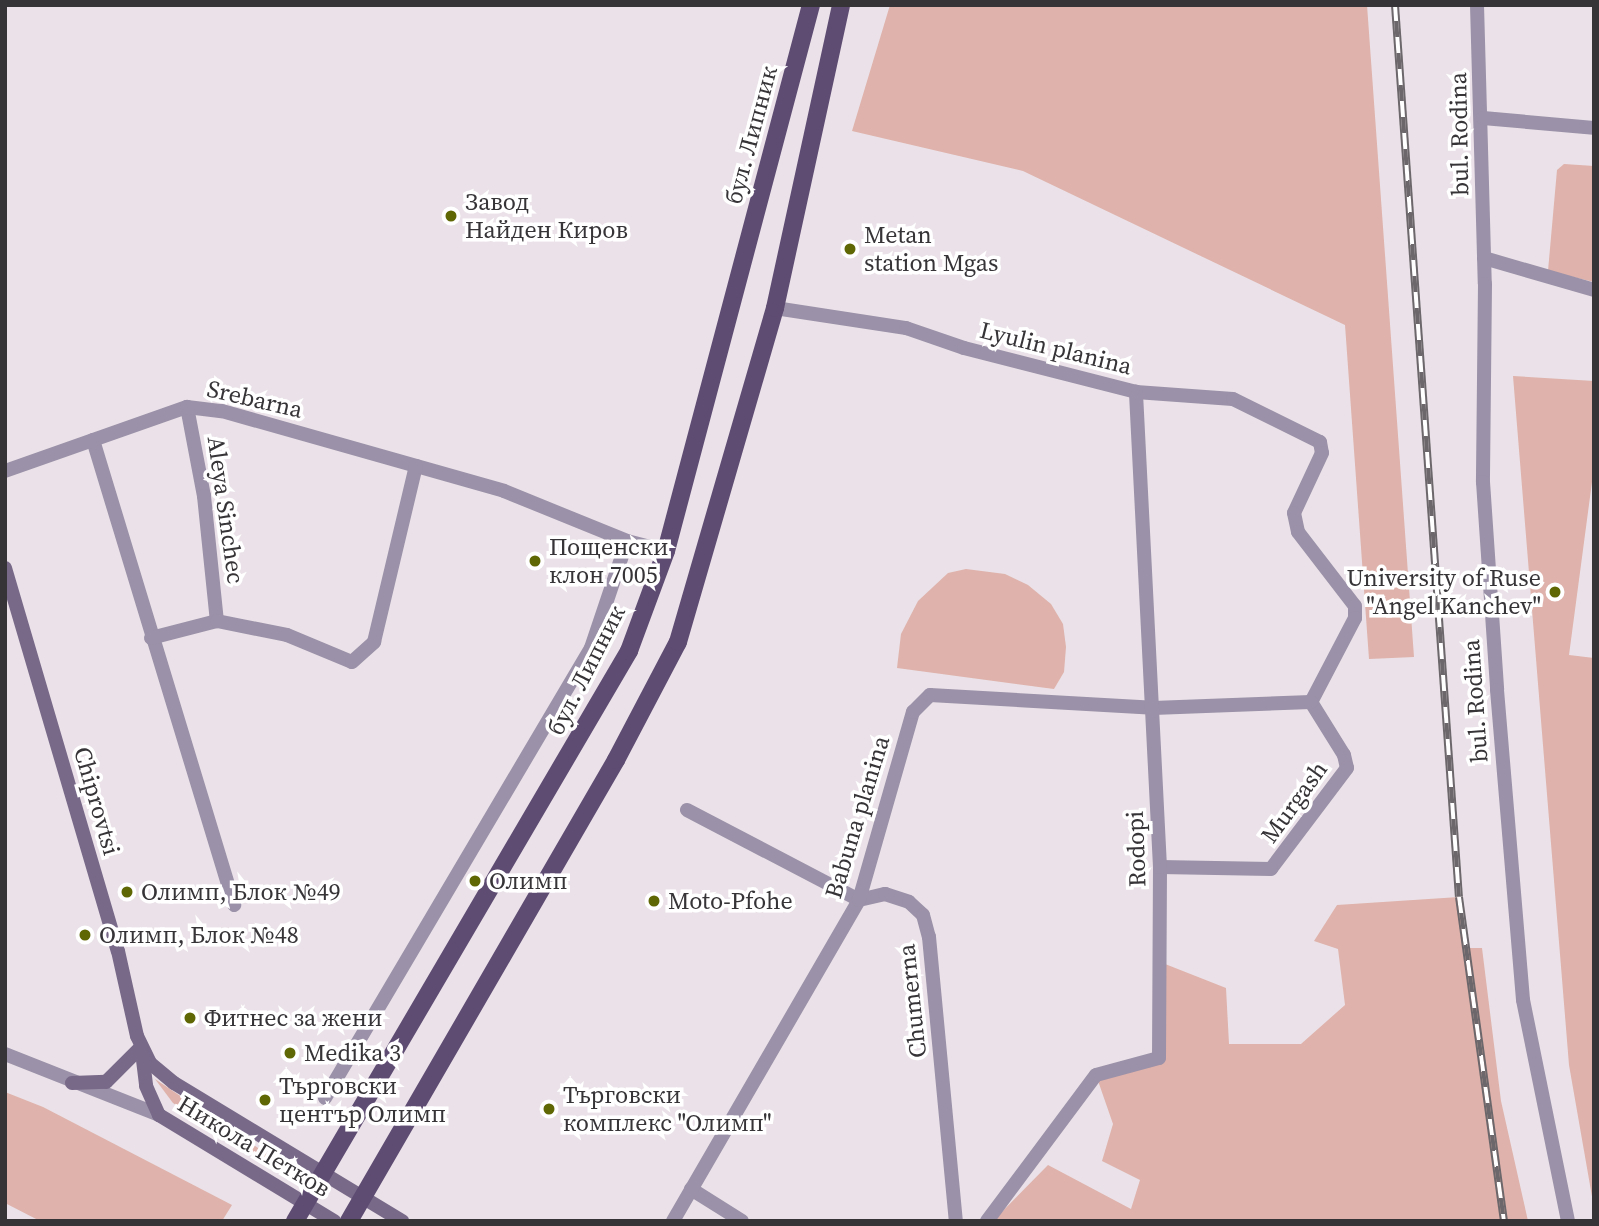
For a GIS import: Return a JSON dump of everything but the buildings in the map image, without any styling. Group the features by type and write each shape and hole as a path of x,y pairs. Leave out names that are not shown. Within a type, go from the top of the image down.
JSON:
{"main road":[{"name":"бул. Липник","path":"295,1221 622,663 666,551 811,5"},
{"path":"349,1221 616,760 678,642 775,308 841,5"},
{"name":"Chiprovtsi","path":"5,568 141,1047"},
{"path":"72,1083 106,1082 141,1047"},
{"name":"Никола Петков","path":"141,1047 150,1063 174,1083 402,1221"},
{"name":"Никола Петков","path":"141,1047 146,1086 159,1115 334,1221"}],"street":[{"name":"bul. Rodina","path":"1477,5 1483,118 1483,482 1521,987 1568,1221"},
{"path":"1483,118 1594,128"},
{"path":"1484,258 1594,290"},
{"name":"Lyulin planina","path":"775,308 906,328 964,348 1136,392 1233,399 1320,442 1322,453 1294,513 1295,523 1355,606 1354,618 1311,702"},
{"name":"Rodopi","path":"987,1221 1096,1075 1159,1058 1160,867 1136,392"},
{"name":"Srebarna","path":"5,471 187,407 222,411 504,491 628,541 666,551"},
{"name":"Aleya Sinchec","path":"187,407 204,496 217,621"},
{"path":"93,440 234,905"},
{"path":"151,638 217,621 288,635 352,662 374,642 416,466"},
{"path":"325,1098 590,648 628,541"},
{"name":"Babuna planina","path":"673,1221 859,900 913,712 930,695 1153,708 1311,702"},
{"name":"Murgash","path":"1160,867 1262,871 1278,864 1347,768 1344,755 1311,702"},
{"path":"687,810 859,900"},
{"name":"Chumerna","path":"859,900 885,894 909,902 923,915 929,937 956,1221"},
{"path":"5,1055 159,1115"},
{"path":"691,1189 742,1221"}],"shaded area":[{"path":"890,5 1367,5 1414,657 1369,659 1345,325 1023,171 852,131"},
{"path":"1564,164 1594,166 1594,282 1548,271 1557,170"},
{"path":"1513,376 1594,381 1594,467 1569,655 1594,658 1594,1208 1569,1065"},
{"path":"966,569 1005,574 1028,585 1051,604 1063,624 1066,647 1064,672 1054,689 897,668 901,634 918,601 948,573"},
{"path":"1459,897 1464,948 1482,948 1501,1101 1528,1221 993,1221 1048,1165 1131,1209 1140,1180 1102,1161 1113,1124 1096,1075 1159,1058 1160,962 1226,988 1229,1044 1301,1044 1345,1005 1338,949 1314,941 1337,905"},
{"path":"155,1079 270,1156 266,1162 173,1103"},
{"path":"5,1092 43,1107 232,1205 222,1221 40,1221 5,1203"}],"railway":[{"path":"1395,5 1459,897 1504,1221"}],"place":[{"name":"Завод Найден Киров","path":"451,216"},
{"name":"Metan station Mgas","path":"850,249"},
{"name":"Пощенски клон 7005","path":"535,561"},
{"name":"University of Ruse \"Angel Kanchev\"","path":"1555,592"},
{"name":"Олимп","path":"475,881"},
{"name":"Олимп, Блок №49","path":"127,892"},
{"name":"Moto-Pfohe","path":"654,901"},
{"name":"Олимп, Блок №48","path":"85,935"},
{"name":"Фитнес за жени","path":"190,1018"},
{"name":"Medika 3","path":"290,1053"},
{"name":"Търговски център Олимп","path":"265,1100"},
{"name":"Търговски комплекс \"Олимп\"","path":"549,1109"}]}
